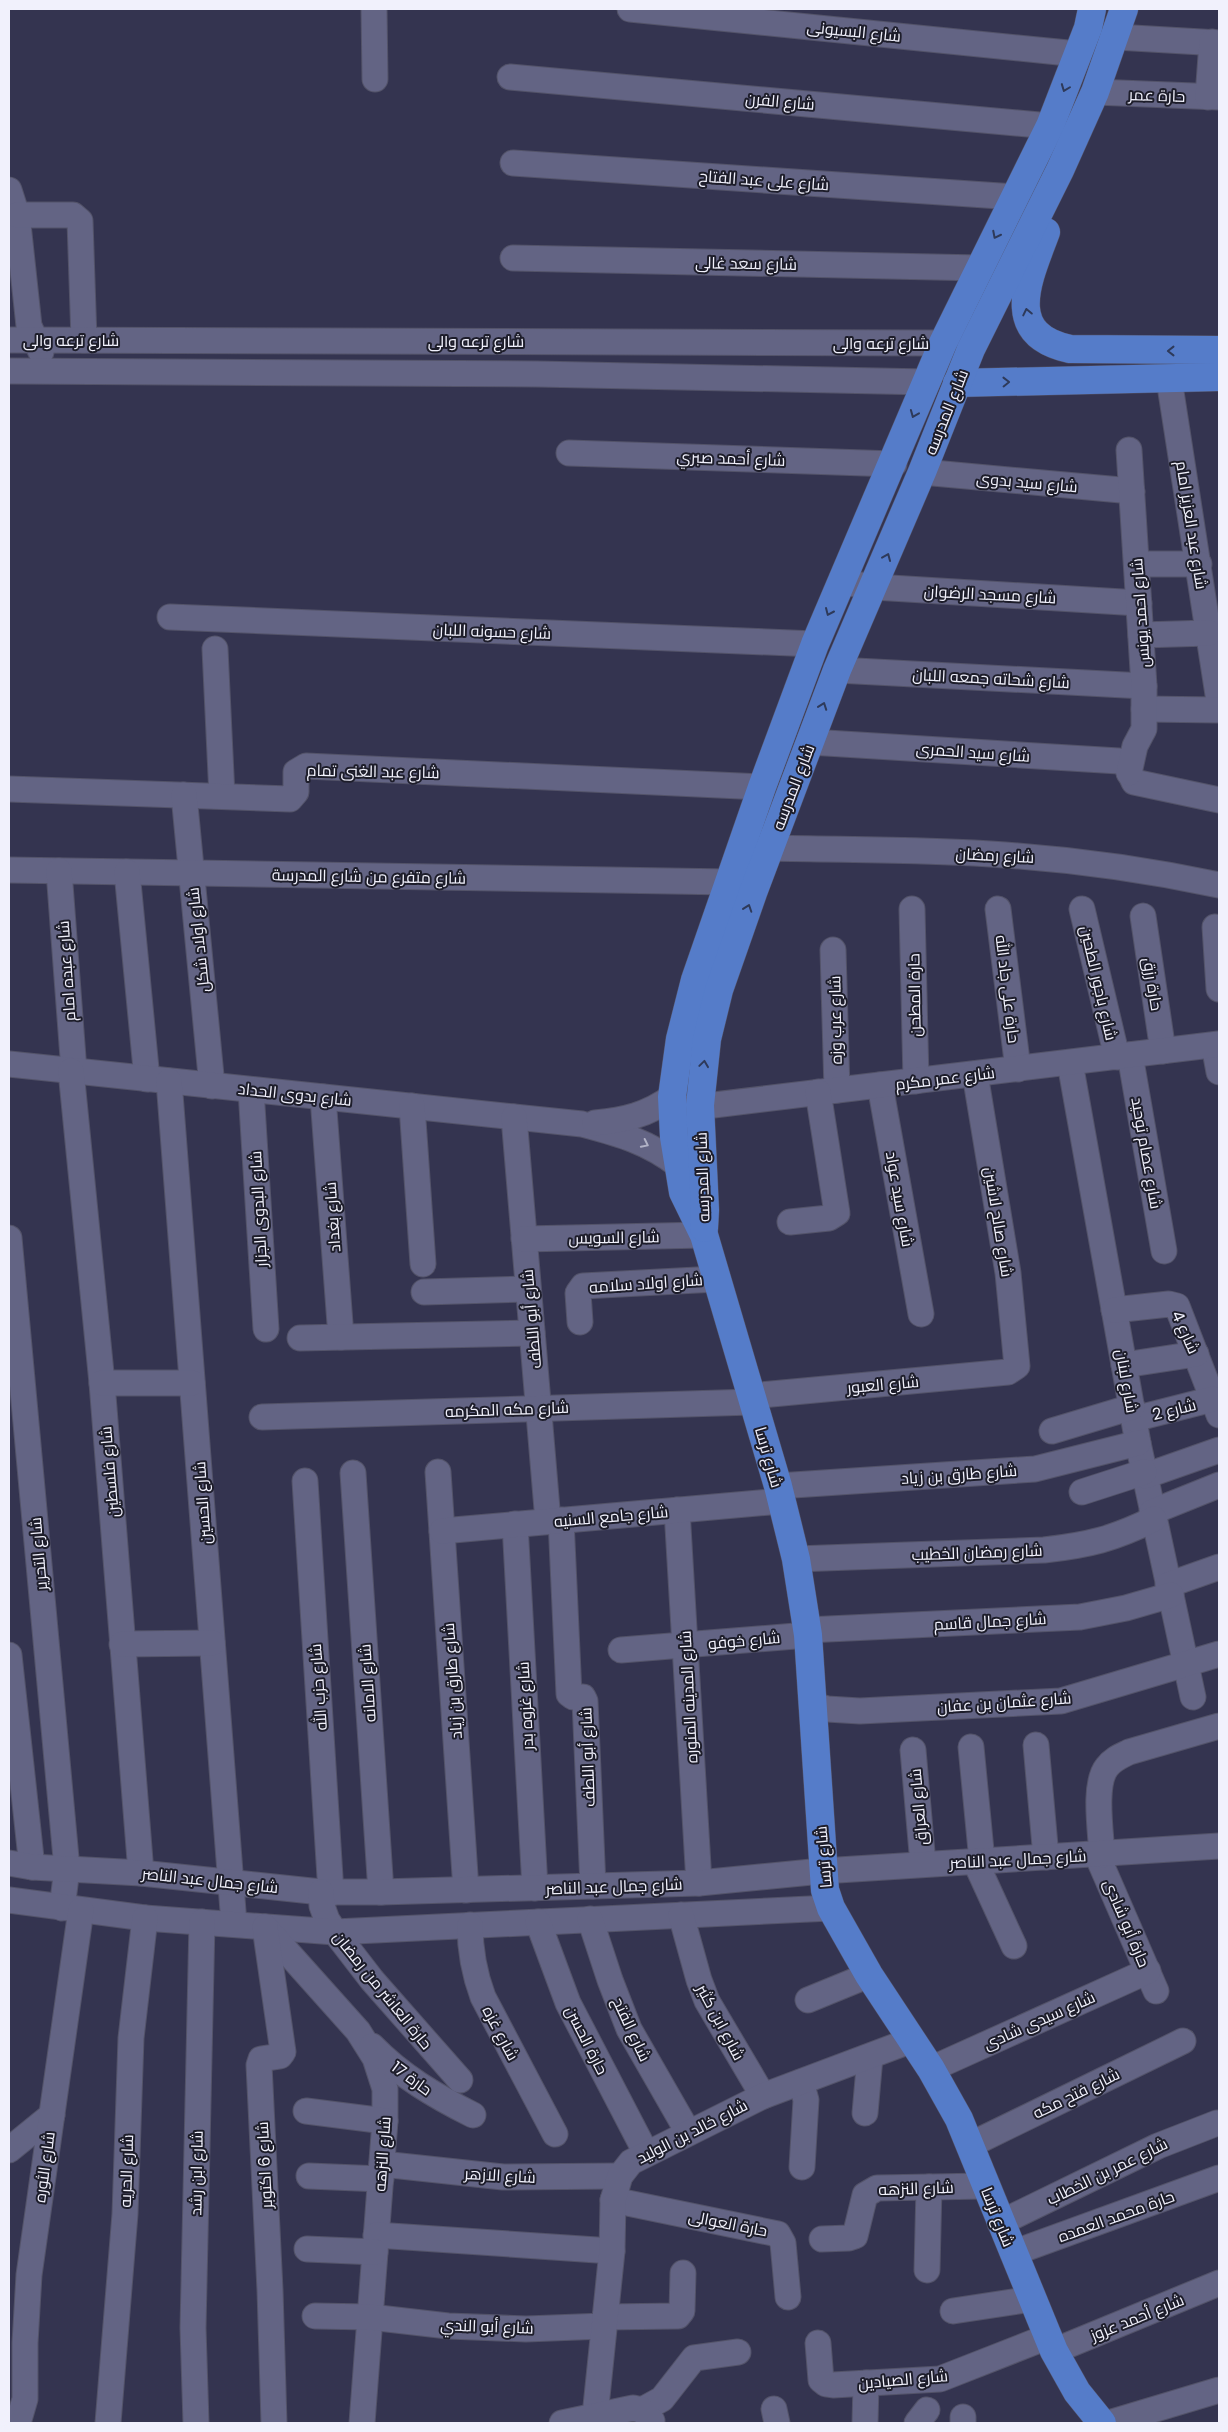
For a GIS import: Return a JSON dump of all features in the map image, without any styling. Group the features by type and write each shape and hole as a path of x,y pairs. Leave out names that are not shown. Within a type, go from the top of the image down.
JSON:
{"main road":[{"name":"شارع المدرسه","path":"704,1234 683,1192 678,1165 672,1104 680,1039 687,1009 762,787 815,644 894,464 943,344 1050,126 1078,54 1092,9"},
{"name":"شارع المدرسه","path":"704,1234 705,1210 700,1105 703,1068 713,1014 770,848 837,670 874,587 971,349 1060,170 1095,92 1116,37 1124,9"},
{"path":"1060,170 1053,214 1028,281 1024,299 1027,318 1037,335 1052,346 1070,350 1219,350"},
{"path":"957,383 1219,377"},
{"name":"شارع ترسا","path":"704,1234 779,1493 796,1560 807,1632 814,1705 822,1871 830,1908 868,1975 951,2102 1051,2344 1077,2392 1102,2423"}],"street":[{"path":"374,9 375,79"},
{"name":"شارع البسيونى","path":"630,9 1078,54"},
{"path":"1116,37 1216,42 1214,97"},
{"name":"شارع الفرن","path":"510,77 1050,126"},
{"name":"حارة عمر","path":"1095,92 1214,97"},
{"name":"شارع على عبد الفتاح","path":"513,163 1015,197"},
{"path":"9,190 17,215 27,318 35,340 51,372"},
{"path":"17,215 73,215 80,221 84,340"},
{"name":"شارع سعد غالى","path":"513,258 980,268"},
{"name":"شارع ترعه والى","path":"9,340 943,344"},
{"name":"شارع ترعه والى","path":"9,371 537,374 927,382"},
{"name":"شارع عبد العزيز امام","path":"1169,378 1219,701"},
{"name":"شارع احمد يونس","path":"1129,450 1144,697 1144,729 1135,746 1129,773"},
{"name":"شارع أحمد صبري","path":"569,453 894,464"},
{"name":"شارع سيد بدوى","path":"922,472 1132,491"},
{"path":"1137,564 1199,564"},
{"name":"شارع مسجد الرضوان","path":"842,582 874,587 1139,603"},
{"name":"شارع حسونه اللبان","path":"170,617 815,644"},
{"path":"1141,635 1209,633"},
{"path":"215,649 222,796"},
{"name":"شارع شحاته جمعه اللبان","path":"837,670 1144,697 1219,710"},
{"name":"شارع سيد الحمرى","path":"810,742 1119,761 1126,765 1134,782 1219,800"},
{"name":"شارع عبد الغنى تمام","path":"9,789 290,799 296,792 296,772 306,766 762,787"},
{"name":"شارع اولاد شكل","path":"184,795 212,1086"},
{"name":"شارع رمضان","path":"770,848 1037,857 1117,866 1219,885"},
{"name":"شارع متفرع من شارع المدرسة","path":"9,870 729,882"},
{"name":"شارع عبده امام","path":"59,871 72,1071"},
{"name":"شارع الحسين","path":"127,872 158,1080 192,1383 234,1924"},
{"name":"حارة المطحن","path":"912,909 916,1081"},
{"name":"حارة على جاد الله","path":"998,909 1018,1069"},
{"name":"شارع باجور الطحين","path":"1082,909 1124,1056"},
{"name":"حارة رزق","path":"1143,916 1163,1051"},
{"path":"1215,927 1219,989"},
{"name":"شارع عرب وزه","path":"790,1222 829,1218 837,1213 827,1091 833,950"},
{"path":"1217,1045 1219,1072"},
{"name":"شارع عمر مكرم","path":"672,1104 700,1105 1217,1045"},
{"name":"شارع عصام توحيد","path":"1124,1056 1164,1251"},
{"name":"شارع لبنان","path":"1070,1063 1144,1474 1193,1697"},
{"name":"شارع بدوى الحداد","path":"9,1064 582,1124 639,1140 660,1151 678,1165"},
{"name":"شارع فلسطين","path":"72,1071 102,1383 141,1873"},
{"name":"شارع صالح لاشين","path":"975,1074 1008,1273 1018,1363 1015,1369"},
{"name":"شارع سيد عواد","path":"880,1085 920,1314"},
{"name":"شارع البدوى الجزار","path":"251,1090 266,1329"},
{"name":"شارع بغداد","path":"323,1097 340,1337"},
{"name":"شارع بدوى الحداد","path":"582,1124 635,1118 672,1104"},
{"path":"412,1106 423,1264"},
{"name":"شارع أبو اللطف","path":"514,1117 539,1408 555,1521 569,1694 573,1697 583,1697 585,1701 593,1886"},
{"name":"شارع السويس","path":"524,1239 704,1234"},
{"name":"شارع التحرير","path":"9,1238 67,1869 80,1910"},
{"name":"شارع اولاد سلامه","path":"580,1322 578,1293 583,1286 716,1279"},
{"path":"424,1292 528,1289"},
{"name":"شارع 4","path":"1114,1310 1169,1304 1177,1306 1216,1407"},
{"path":"300,1338 532,1333"},
{"path":"1124,1365 1196,1354"},
{"name":"شارع العبور","path":"751,1399 998,1373 1015,1369"},
{"path":"102,1383 192,1383"},
{"name":"شارع مكه المكرمه","path":"262,1417 751,1399"},
{"name":"شارع 2","path":"1135,1423 1216,1407"},
{"path":"1052,1431 1135,1423"},
{"name":"شارع طارق بن زياد","path":"779,1493 1035,1469 1135,1423"},
{"path":"1082,1492 1219,1450"},
{"name":"شارع طارق بن زياد","path":"438,1472 466,1890"},
{"name":"شارع الامانه","path":"353,1473 381,1892"},
{"name":"شارع حزب الله","path":"305,1481 326,1892"},
{"name":"شارع رمضان الخطيب","path":"796,1560 1044,1550 1082,1546 1119,1536 1153,1516 1219,1485"},
{"name":"شارع جامع السنيه","path":"442,1531 677,1510 779,1493"},
{"name":"شارع المدينه المنوره","path":"677,1510 699,1883"},
{"name":"شارع غزوه بدر","path":"515,1524 535,1888"},
{"name":"شارع جمال قاسم","path":"807,1632 1080,1617 1126,1608 1219,1567"},
{"name":"شارع خوفو","path":"620,1650 807,1632"},
{"path":"122,1644 212,1643"},
{"name":"شارع عثمان بن عفان","path":"814,1705 827,1709 860,1711 1061,1701 1219,1654"},
{"path":"9,1655 20,1865"},
{"path":"1100,1855 1100,1793 1101,1779 1106,1767 1117,1758 1129,1752 1219,1726"},
{"path":"1036,1745 1046,1857"},
{"path":"971,1747 978,1861 1014,1946"},
{"name":"شارع العراق","path":"913,1750 923,1864"},
{"name":"شارع جمال عبد الناصر","path":"20,1865 141,1873 326,1892 405,1892 699,1883 822,1871 1100,1855 1219,1846"},
{"name":"حارة أبو شادى","path":"1100,1855 1152,1981"},
{"path":"80,1910 101,1871"},
{"name":"حارة العاشر من رمضان","path":"326,1892 324,1913 335,1932 372,1980 460,2080"},
{"path":"402,1928 405,1892"},
{"name":"شارع جمال عبد الناصر","path":"9,1900 145,1918 335,1932 830,1908"},
{"name":"شارع الثوره","path":"18,2423 25,2400 17,2377 29,2275 80,1910"},
{"name":"شارع ابن كثير","path":"681,1915 707,2002 762,2096"},
{"name":"شارع الحريه","path":"108,2423 125,2214 130,2038 145,1918"},
{"name":"شارع الفتح","path":"590,1919 610,1980 629,2028 688,2132"},
{"name":"شارع ابن رشد","path":"196,2423 193,2328 202,1922"},
{"name":"حارة الحسن","path":"538,1922 572,2012 646,2153"},
{"name":"شارع غزه","path":"470,1925 472,1958 482,1998 555,2134"},
{"name":"شارع النزهه","path":"265,1927 358,2031 375,2058 385,2089 385,2121 362,2423"},
{"name":"شارع 6 اكتوبر","path":"265,1927 283,2052 280,2056 261,2058 259,2064 270,2290 274,2423"},
{"path":"808,2000 868,1975"},
{"name":"شارع سيدى شادى","path":"931,2069 1152,1981"},
{"name":"حارة 17","path":"358,2031 383,2057 410,2080 441,2099 473,2115"},
{"name":"شارع خالد بن الوليد","path":"582,2420 605,2322 612,2251 613,2200 620,2176 631,2162 762,2096 912,2040"},
{"name":"شارع فتح مكه","path":"970,2145 1182,2041"},
{"path":"865,2113 870,2057"},
{"path":"801,2082 806,2100 802,2167"},
{"path":"306,2111 385,2121"},
{"path":"9,2150 52,2115"},
{"name":"شارع عمر بن الخطاب","path":"1000,2223 1158,2146 1216,2123"},
{"name":"شارع الازهر","path":"310,2176 381,2172 503,2177 620,2176"},
{"name":"حارة محمد العمده","path":"1013,2253 1219,2178"},
{"name":"شارع النزهه","path":"822,2239 855,2236 865,2195 870,2190 877,2188 985,2186"},
{"path":"927,2270 929,2187"},
{"name":"حارة العوالى","path":"613,2200 778,2234 783,2243 788,2297"},
{"path":"307,2249 376,2244 612,2251"},
{"name":"شارع أبو الندي","path":"315,2316 370,2317 448,2326 526,2329 678,2316 682,2311 683,2273"},
{"name":"شارع أحمد عزوز","path":"1051,2344 1219,2283"},
{"path":"953,2311 1032,2299"},
{"name":"شارع الصيادين","path":"818,2343 821,2380 826,2384 940,2379 1051,2344"},
{"path":"582,2420 633,2408 648,2417 694,2358 738,2352"},
{"path":"865,2423 866,2383"},
{"path":"1109,2423 1219,2390"}]}
